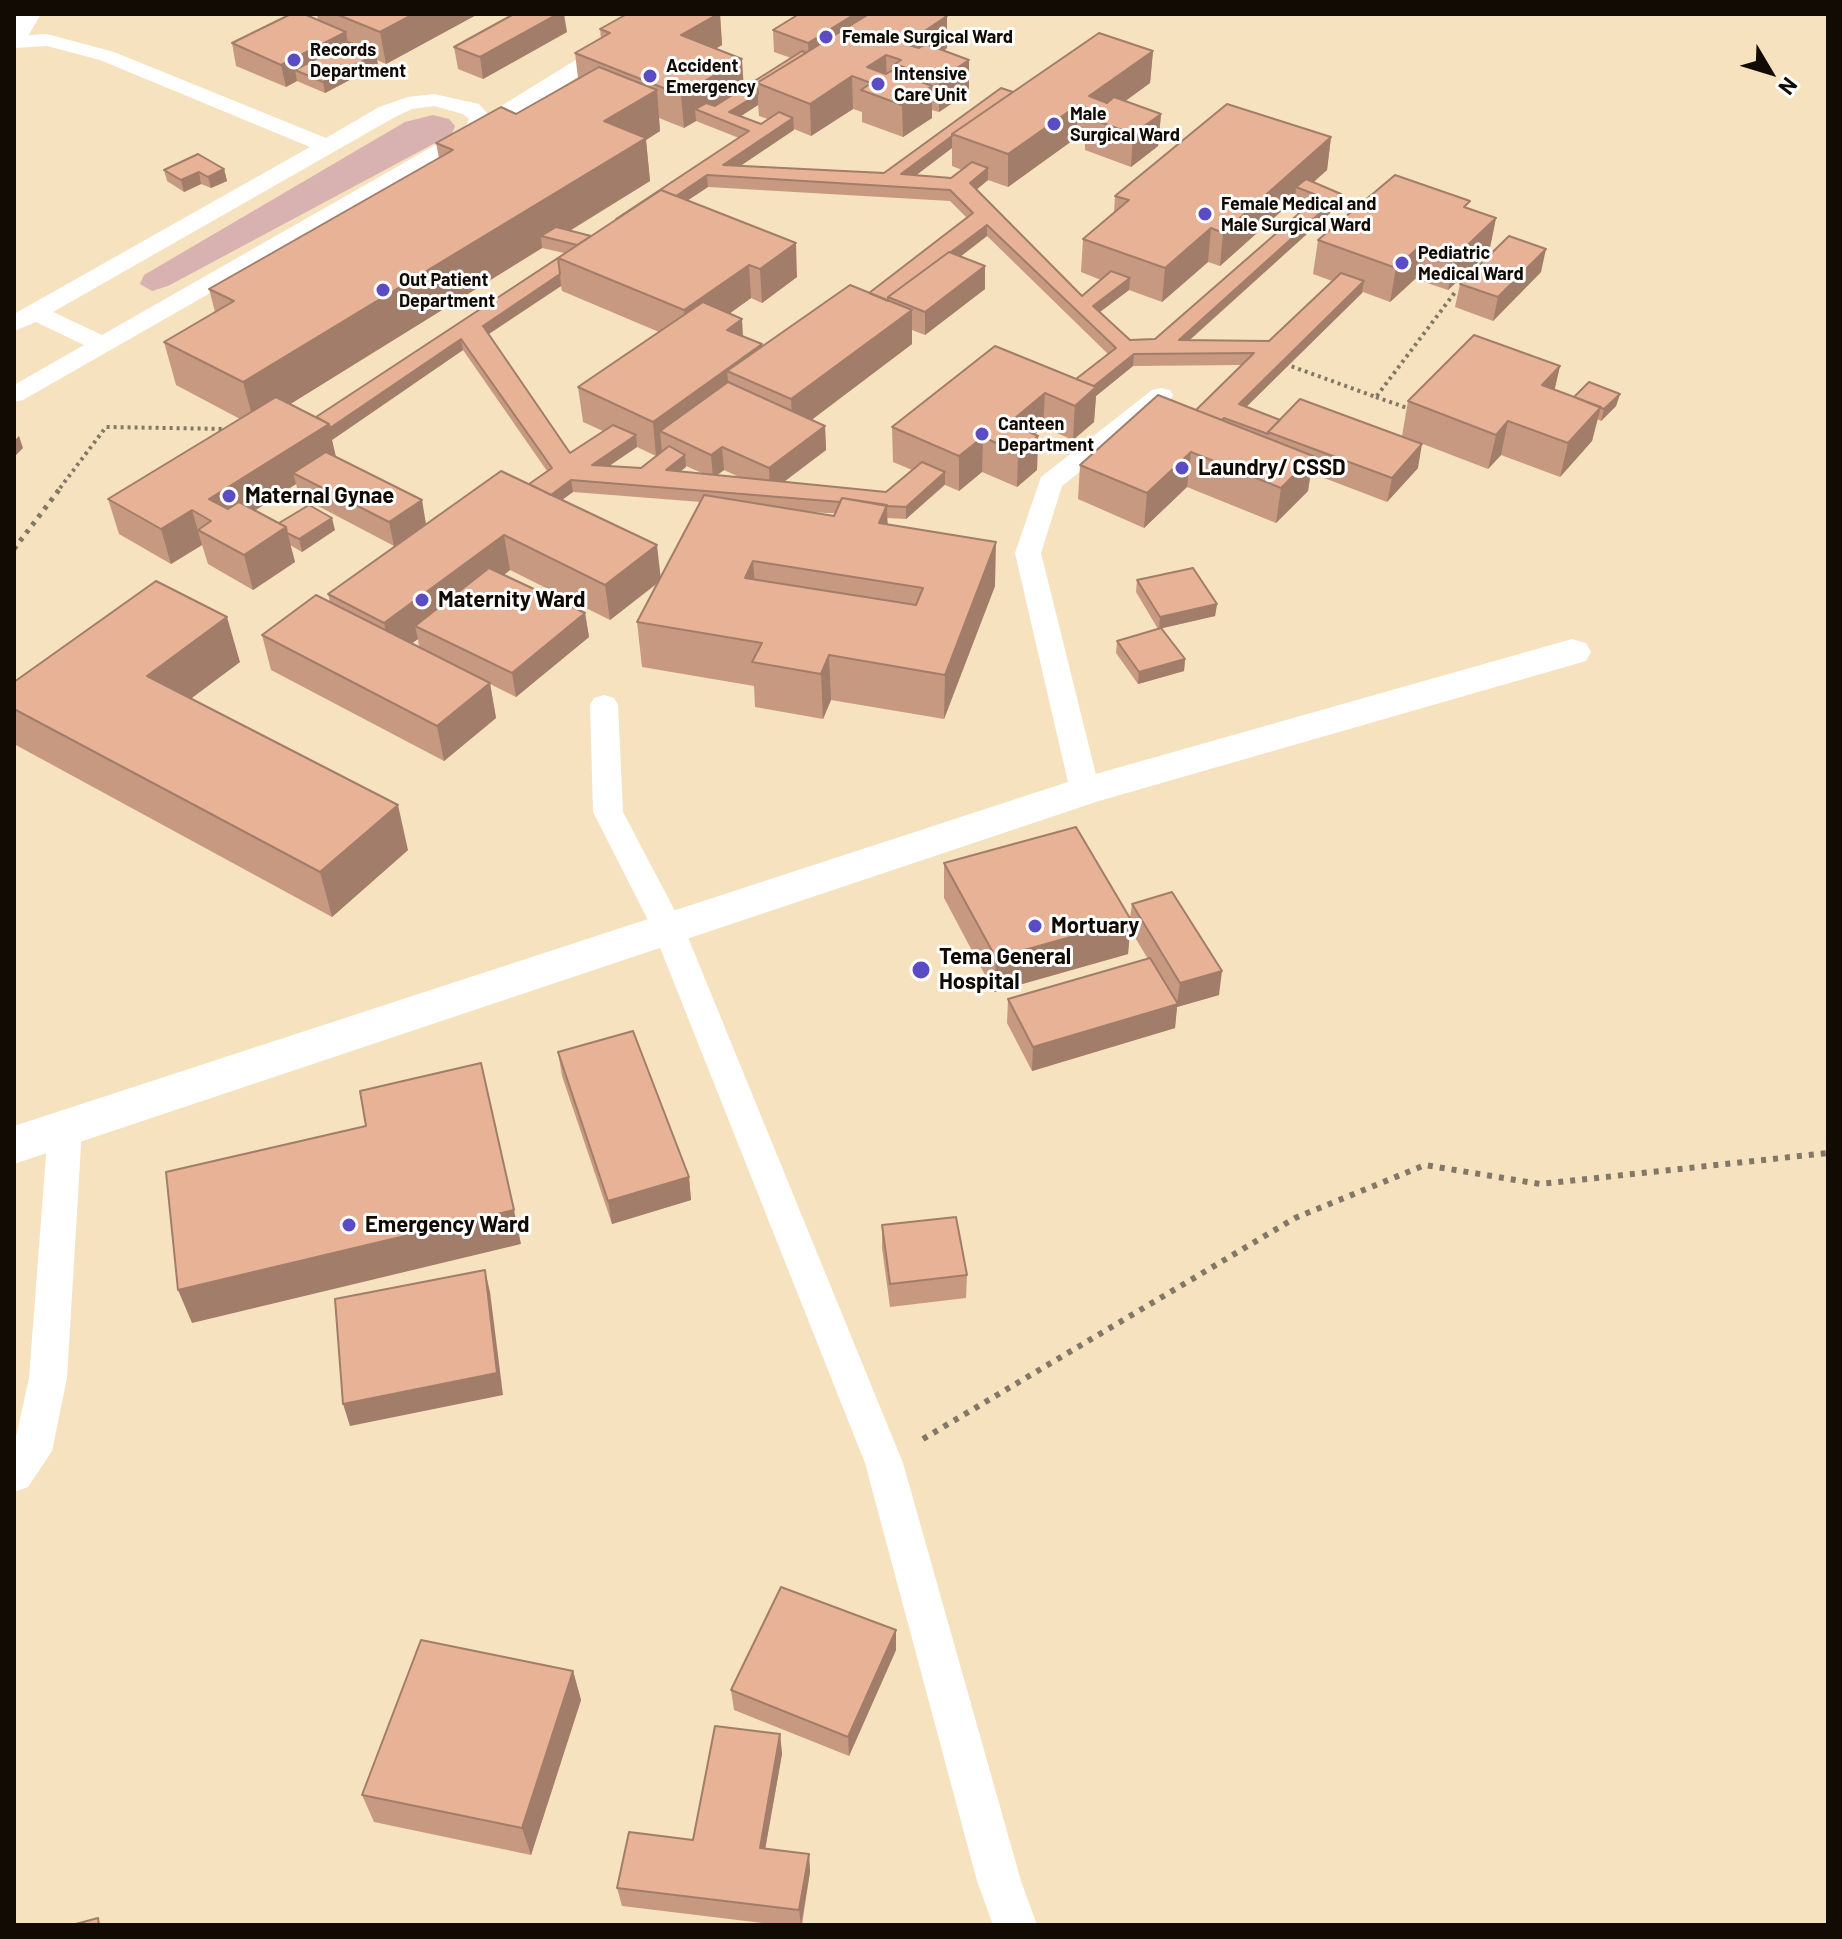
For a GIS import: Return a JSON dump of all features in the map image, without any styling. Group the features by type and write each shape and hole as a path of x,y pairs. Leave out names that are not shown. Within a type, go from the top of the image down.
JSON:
{"street":[{"path":"14,40 27,14"},
{"path":"14,1145 1085,791 1572,652"}],"lane":[{"path":"14,395 100,343 366,194 486,136 641,28 680,14"},
{"path":"14,40 47,40 107,56 327,146"},
{"path":"25,318 387,112 422,100 449,102 471,109 480,118 486,136"},
{"path":"366,194 393,201"},
{"path":"25,318 100,343"},
{"path":"1085,791 1028,553 1050,483 1161,395"},
{"path":"604,705 608,812 669,930 884,1463 999,1881 1015,1925"},
{"path":"14,1475 33,1451 48,1378 65,1129"}],"path":[{"path":"1376,397 1456,291"},
{"path":"1273,360 1424,413"},
{"path":"14,549 106,427 233,429"},
{"path":"884,1463 1295,1218 1425,1165 1540,1184 1828,1153"}],"shaded area":[{"name":"Tema General Hospital","path":"14,14 1828,14 1828,1925 14,1925"},
{"path":"433,115 449,119 455,126 452,134 168,286 152,291 140,284 144,275 405,122"}],"building":[{"path":"291,14 304,14 346,32 281,65 232,43"},
{"path":"336,14 414,14 380,32"},
{"path":"514,14 558,14 480,57 454,47"},
{"path":"627,14 718,14 681,35 742,59 681,95 575,53 610,33 600,29"},
{"path":"799,14 855,14 808,43 773,30"},
{"path":"869,14 947,16 905,44 919,48 926,44 969,60 939,80 895,64 901,60 886,55 867,67 886,74 891,71 932,86 902,105 861,90 871,83 852,76 810,104 757,83"},
{"path":"1099,33 1153,51 1089,96 1107,103 1114,97 1161,114 1133,134 1086,117 1095,111 1078,105 1008,154 952,134"},
{"path":"348,42 376,54 323,82 295,70"},
{"path":"802,51 806,53 757,83 758,94 729,112 761,124 779,112 793,118 723,165 884,173 1001,88 1013,92 901,174 951,178 972,162 988,168 970,183 1082,296 1111,271 1130,278 1093,306 1130,340 1155,339 1319,196 1296,187 1306,179 1341,194 1179,340 1269,341 1341,273 1364,281 1239,404 1280,420 1268,434 1196,410 1254,353 1134,354 1094,386 1076,379 1116,348 987,225 888,297 888,301 869,293 973,213 950,190 707,175 676,196 661,190 616,219 749,131 695,109 706,103 715,106"},
{"path":"599,67 657,90 604,121 646,138 243,382 164,342 234,301 209,289 453,150 436,143 501,107 516,114"},
{"name":"Female Medical and Male Surgical Ward","path":"1227,104 1331,137 1223,233 1211,228 1165,268 1083,239 1129,200 1115,196"},
{"path":"198,154 224,169 208,177 199,172 181,180 164,170"},
{"path":"1395,175 1470,201 1464,207 1496,218 1455,257 1421,245 1396,268 1318,240"},
{"path":"661,190 796,243 760,269 749,265 684,310 558,258"},
{"path":"556,227 591,236 577,245 541,236"},
{"path":"1509,236 1546,249 1498,297 1460,284"},
{"path":"949,252 985,266 925,312 888,297"},
{"path":"558,258 560,274 483,326 570,453 613,425 636,435 592,465 641,468 669,446 685,455 666,470 886,492 922,462 945,472 906,507 842,498 840,502 571,480 551,495 529,484 552,468 461,339 330,428 329,424 316,417"},
{"path":"850,285 912,310 791,399 727,371"},
{"path":"703,302 742,319 727,330 762,344 653,422 578,387"},
{"path":"1474,335 1560,366 1542,385 1601,407 1568,443 1508,421 1496,435 1408,401"},
{"path":"995,346 1096,387 1075,406 1045,393 1009,423 1038,436 1018,453 983,437 959,456 892,427"},
{"path":"728,382 825,426 769,468 722,447 711,455 660,431"},
{"path":"1589,382 1620,394 1604,409 1574,397"},
{"path":"1158,395 1313,456 1281,488 1191,452 1147,493 1080,465"},
{"path":"276,397 329,424 209,499 228,509 239,502 286,527 244,555 198,530 211,521 192,510 161,529 108,499"},
{"path":"1300,399 1422,444 1392,478 1268,432"},
{"path":"326,452 422,500 389,522 293,473"},
{"path":"501,471 657,545 605,585 504,535 384,623 328,594"},
{"path":"704,495 834,516 842,498 887,505 879,523 996,542 945,675 829,655 821,674 752,662 762,643 637,622","holes":["753,561 923,588 916,605 745,578"]},
{"path":"309,505 332,518 299,539 287,533 286,527 279,523"},
{"path":"489,568 585,613 512,673 415,626"},
{"path":"1193,568 1217,604 1160,617 1137,580"},
{"path":"156,581 227,617 147,676 398,805 320,872 14,709 14,682"},
{"path":"316,595 490,683 437,726 262,635"},
{"path":"1161,628 1185,659 1139,672 1117,641"},
{"path":"1076,827 1131,920 996,958 944,863"},
{"path":"1172,892 1222,971 1180,983 1132,904"},
{"path":"1150,958 1178,1004 1033,1047 1008,999"},
{"path":"633,1031 689,1177 608,1201 558,1052"},
{"name":"Emergency Ward","path":"481,1063 514,1210 178,1290 166,1172 366,1126 360,1091"},
{"path":"956,1217 967,1275 890,1284 882,1225"},
{"path":"485,1270 497,1373 343,1404 335,1299"},
{"path":"781,1587 896,1630 848,1737 731,1690"},
{"path":"421,1640 573,1671 522,1828 362,1795"},
{"path":"715,1726 780,1734 760,1848 809,1854 799,1910 617,1888 629,1832 693,1840"},
{"path":"98,1918 99,1925 72,1925"}],"place":[{"name":"Female Surgical Ward","path":"826,37"},
{"name":"Records Department","path":"294,60"},
{"name":"Accident Emergency","path":"650,76"},
{"name":"Intensive Care Unit","path":"878,84"},
{"name":"Male Surgical Ward","path":"1054,124"},
{"name":"Female Medical and Male Surgical Ward","path":"1205,214"},
{"name":"Pediatric Medical Ward","path":"1402,263"},
{"name":"Out Patient Department","path":"383,290"},
{"name":"Canteen Department","path":"982,434"},
{"name":"Laundry/ CSSD","path":"1182,468"},
{"name":"Maternal Gynae","path":"229,496"},
{"name":"Maternity Ward","path":"422,600"},
{"name":"Mortuary","path":"1035,926"},
{"name":"Tema General Hospital","path":"921,970"},
{"name":"Emergency Ward","path":"349,1225"}]}
